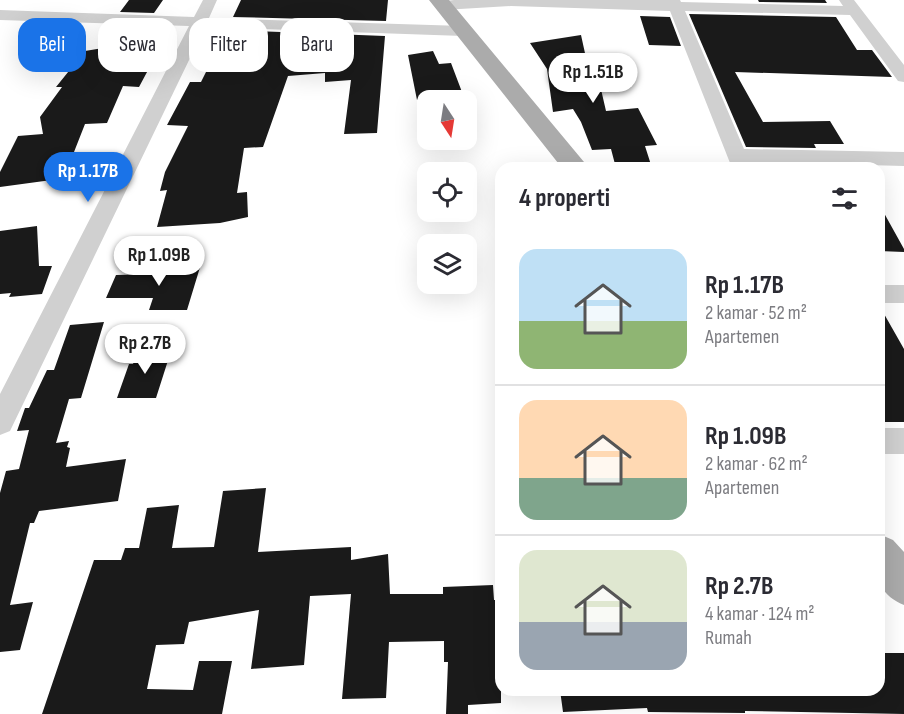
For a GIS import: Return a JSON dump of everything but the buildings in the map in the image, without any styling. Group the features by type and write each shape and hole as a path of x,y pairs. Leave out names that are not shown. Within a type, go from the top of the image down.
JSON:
{"main road":[{"path":"441,2 571,162"},
{"path":"885,561 904,584"}],"street":[{"path":"201,18 210,0"},
{"path":"441,2 850,5 903,74"},
{"path":"674,3 740,161 904,159"},
{"path":"0,15 189,22"},
{"path":"268,24 463,31"},
{"path":"0,422 189,42"},
{"path":"885,294 904,294"},
{"path":"885,441 904,441"}]}
